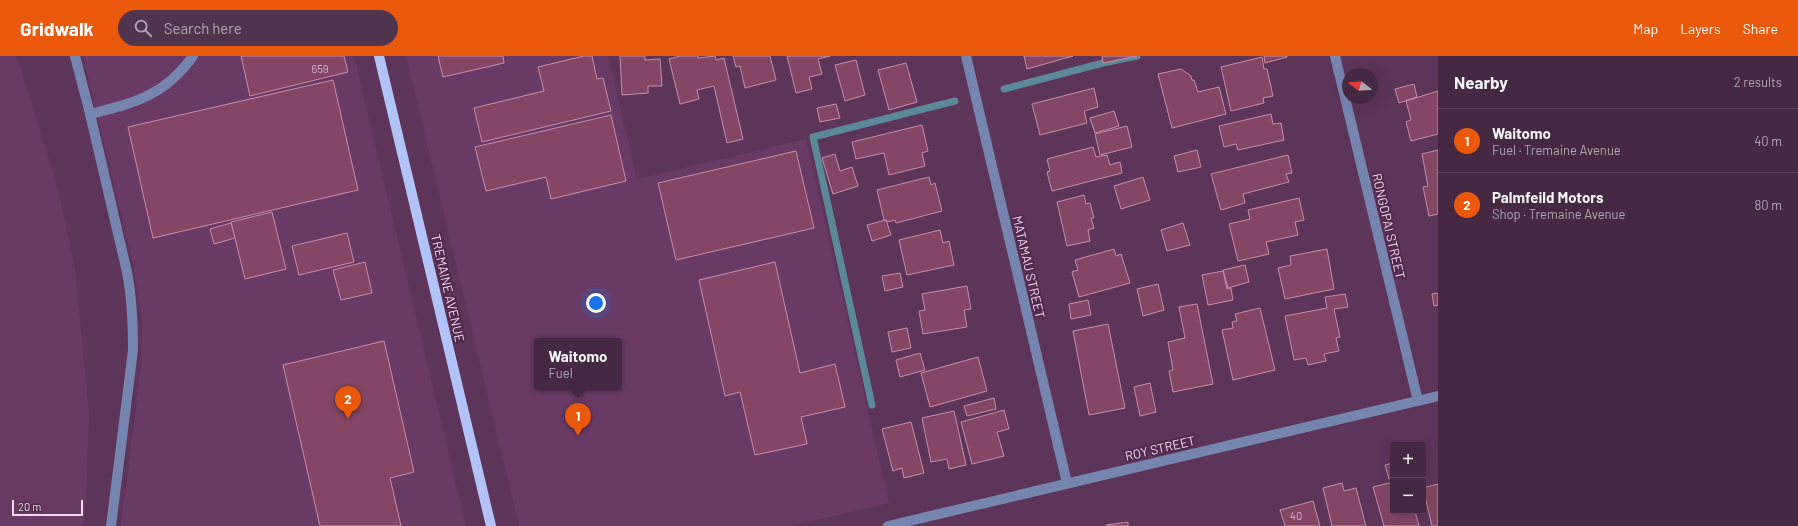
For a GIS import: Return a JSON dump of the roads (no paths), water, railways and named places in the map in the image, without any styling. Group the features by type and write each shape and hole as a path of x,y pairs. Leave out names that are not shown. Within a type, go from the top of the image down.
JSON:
{"main road":[{"name":"TREMAINE AVENUE","path":"379,56 491,526"}],"street":[{"path":"75,56 90,114 132,298 133,350 111,526"},
{"path":"90,114 134,103 153,94 171,81 193,56"},
{"name":"MATAMAU STREET","path":"966,56 1067,483"},
{"name":"RONGOPAI STREET","path":"1335,56 1418,401"},
{"name":"ROY STREET","path":"888,526 1438,396"}],"waterway":[{"path":"1004,89 1103,63 1137,56"},
{"path":"872,405 813,137 955,101"}],"place":[{"name":"Palmfeild Motors","path":"348,419"},
{"name":"Waitomo","path":"578,436"}]}
